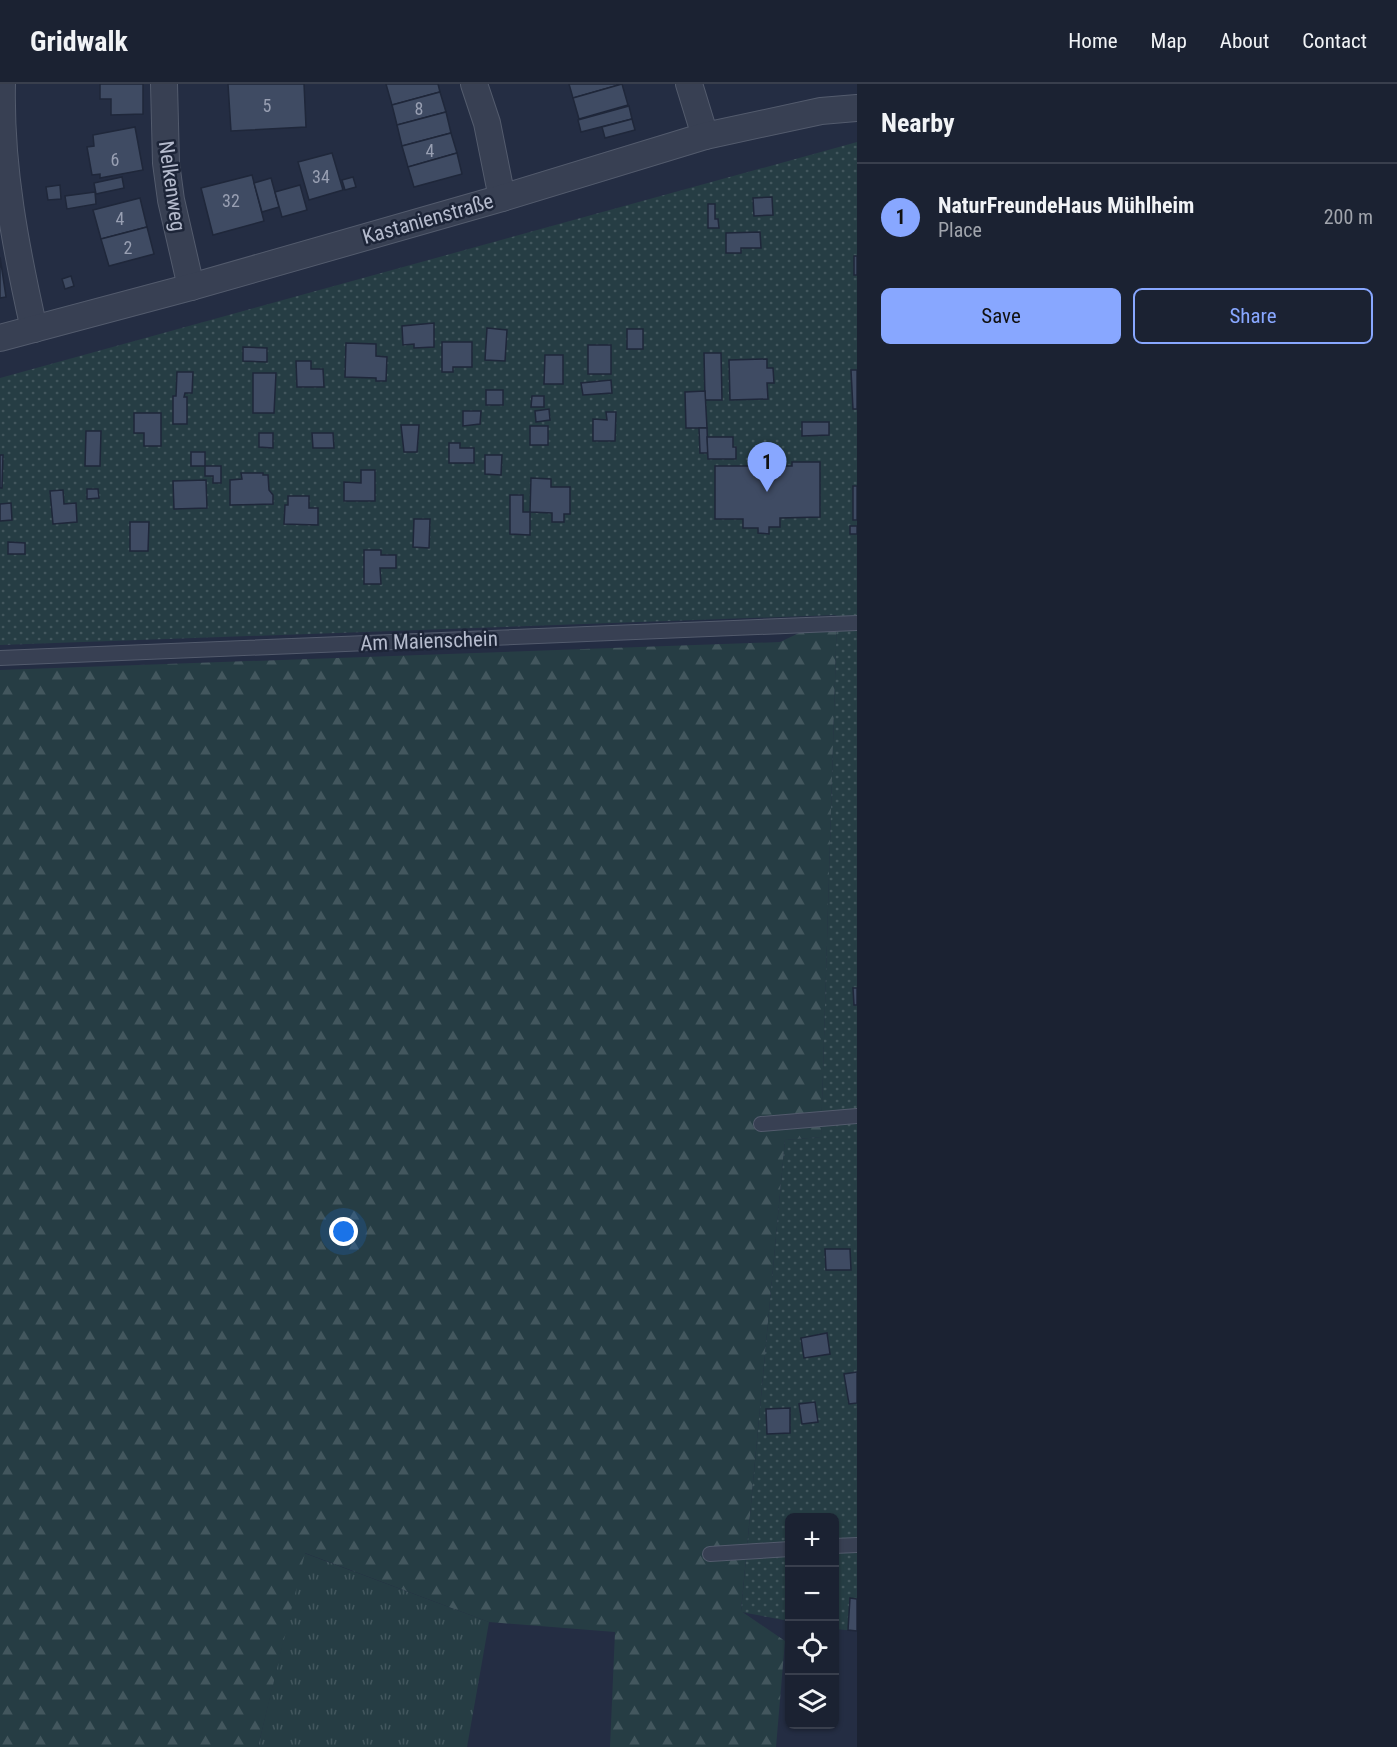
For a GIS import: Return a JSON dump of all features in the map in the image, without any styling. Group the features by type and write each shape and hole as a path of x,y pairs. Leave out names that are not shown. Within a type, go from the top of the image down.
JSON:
{"street":[{"path":"2,84 3,146 8,201 34,329"},
{"name":"Nelkenweg","path":"164,84 164,134 168,182 191,286"},
{"path":"474,84 487,123 502,198"},
{"path":"689,84 705,136"},
{"name":"Kastanienstraße","path":"0,338 502,198 705,136 821,111 857,108"}],"lane":[{"name":"Am Maienschein","path":"0,658 857,623"},
{"path":"761,1124 857,1116"},
{"path":"839,1546 857,1545"},
{"path":"710,1554 785,1549"}],"green space":[{"path":"857,142 857,1631 839,1629 839,1513 785,1513 785,1620 741,1612 785,1140 821,1137 837,615 0,645 0,378"},
{"path":"837,615 821,1137 785,1140 741,1611 785,1641 776,1747 610,1747 615,1632 489,1622 305,1553 258,1747 0,1747 0,670 780,642"},
{"path":"304,1553 489,1622 467,1747 258,1747"}],"building":[{"path":"100,84 143,84 143,114 111,115 111,99 100,99"},
{"path":"228,84 304,84 306,127 231,131"},
{"path":"386,84 438,84 440,92 392,105"},
{"path":"569,84 622,84 573,98"},
{"path":"622,84 628,105 579,119 573,98"},
{"path":"440,92 446,112 397,125 392,105"},
{"path":"629,106 632,119 581,132 578,120"},
{"path":"446,112 451,133 402,146 397,125"},
{"path":"632,119 635,130 605,138 602,127"},
{"path":"135,127 143,170 100,178 100,174 92,175 87,147 94,146 93,135"},
{"path":"451,133 457,153 408,167 402,146"},
{"path":"332,153 343,190 309,200 298,162"},
{"path":"457,153 462,174 414,187 408,167"},
{"path":"252,175 264,221 213,235 201,188"},
{"path":"122,177 124,188 96,194 94,183"},
{"path":"353,177 356,187 345,190 342,180"},
{"path":"271,178 279,207 262,212 254,183"},
{"path":"60,185 61,199 48,200 46,187"},
{"path":"300,185 307,210 282,217 275,192"},
{"path":"95,192 96,204 67,209 65,196"},
{"path":"772,197 773,215 754,216 753,198"},
{"path":"140,198 147,227 101,239 93,210"},
{"path":"708,204 715,204 715,219 718,219 719,228 708,228"},
{"path":"147,227 154,254 109,266 101,239"},
{"path":"760,232 761,248 741,248 741,253 726,253 726,233"},
{"path":"854,256 857,256 857,275 854,275"},
{"path":"0,257 6,297 0,298"},
{"path":"71,276 74,286 65,289 62,279"},
{"path":"434,323 434,347 414,348 414,344 403,345 402,326"},
{"path":"487,328 507,330 505,361 485,360"},
{"path":"627,329 643,329 643,349 627,349"},
{"path":"442,342 472,342 472,367 453,367 453,372 442,372"},
{"path":"346,343 376,344 376,356 387,357 386,381 376,381 376,378 345,377"},
{"path":"588,345 611,345 611,374 588,374"},
{"path":"243,347 267,348 267,362 243,361"},
{"path":"704,353 721,353 722,400 705,400"},
{"path":"545,355 563,355 563,384 544,384"},
{"path":"767,359 767,368 773,368 774,383 767,383 768,399 730,400 729,360"},
{"path":"296,361 311,361 311,369 323,369 324,387 297,387"},
{"path":"851,370 857,370 857,409 853,409"},
{"path":"177,372 193,372 192,393 185,393 184,397 187,397 187,424 173,424 173,396 176,396"},
{"path":"253,373 276,373 274,413 253,413"},
{"path":"611,380 612,393 583,395 581,383"},
{"path":"486,390 503,390 503,405 486,405"},
{"path":"705,391 707,428 686,428 685,392"},
{"path":"532,396 544,396 544,407 531,407"},
{"path":"549,409 550,420 536,422 535,411"},
{"path":"463,411 481,411 480,424 463,426"},
{"path":"606,412 616,412 615,441 593,441 593,419 607,420"},
{"path":"134,413 161,413 161,446 144,446 144,433 134,433"},
{"path":"802,422 829,422 829,435 802,436"},
{"path":"401,425 419,425 417,452 404,452"},
{"path":"530,426 548,426 548,445 530,445"},
{"path":"699,428 707,428 708,453 700,453"},
{"path":"86,431 101,431 100,466 85,466"},
{"path":"259,433 273,433 273,448 259,447"},
{"path":"312,433 333,433 334,448 313,448"},
{"path":"707,437 733,437 736,459 708,459"},
{"path":"449,443 460,443 460,448 474,448 474,463 449,463"},
{"path":"191,452 205,452 205,466 191,466"},
{"path":"0,455 3,455 2,488 0,488"},
{"path":"485,455 502,455 501,475 485,474"},
{"path":"792,462 820,462 820,517 780,518 780,527 769,527 769,534 758,533 758,528 743,528 743,519 715,519 715,466 792,466"},
{"path":"205,466 221,466 221,483 213,483 213,476 205,476"},
{"path":"361,470 375,470 375,501 344,501 344,482 361,483"},
{"path":"241,473 268,475 273,504 230,505 230,480 242,479"},
{"path":"531,478 551,479 551,487 570,487 570,514 564,514 564,522 552,522 552,513 530,512"},
{"path":"206,480 207,508 174,509 173,481"},
{"path":"853,486 857,486 857,520 853,520"},
{"path":"87,489 98,489 99,498 87,499"},
{"path":"63,490 64,504 76,503 77,522 53,524 50,491"},
{"path":"510,495 523,495 523,512 530,512 530,535 510,534"},
{"path":"288,496 309,496 309,508 318,508 318,525 284,524"},
{"path":"11,503 12,520 0,521 0,504"},
{"path":"414,519 430,519 429,548 413,547"},
{"path":"130,522 149,522 148,551 130,551"},
{"path":"850,526 857,526 857,534 850,534"},
{"path":"8,542 25,543 25,554 8,554"},
{"path":"364,550 381,550 381,555 396,555 396,568 380,568 381,584 364,584"},
{"path":"853,988 857,988 857,1005 854,1005"},
{"path":"825,1249 850,1249 851,1270 826,1270"},
{"path":"827,1333 830,1354 804,1358 801,1338"},
{"path":"857,1372 857,1403 849,1404 844,1374"},
{"path":"815,1402 818,1422 802,1424 799,1404"},
{"path":"790,1408 790,1433 767,1434 766,1409"},
{"path":"850,1598 857,1599 857,1631 848,1630"}],"place":[{"name":"NaturFreundeHaus Mühlheim","path":"767,492"}]}
